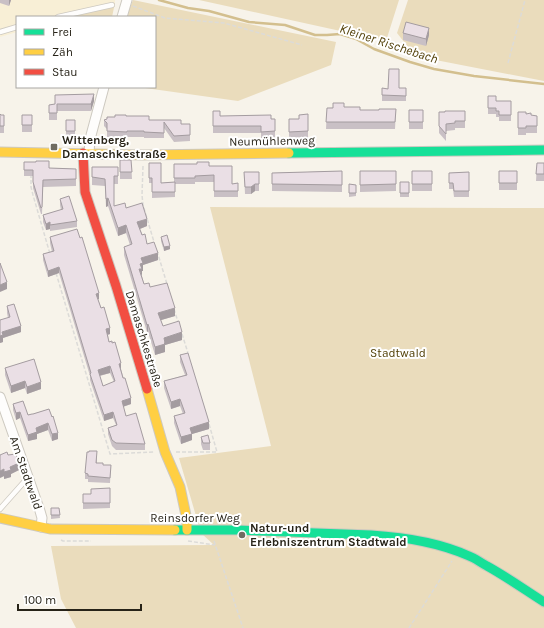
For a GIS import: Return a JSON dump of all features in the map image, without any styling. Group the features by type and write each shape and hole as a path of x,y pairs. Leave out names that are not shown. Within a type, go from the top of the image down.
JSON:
{"street":[{"path":"122,16 126,2"},
{"path":"86,153 90,143 104,88"},
{"name":"Neumühlenweg","path":"0,152 143,155 544,150"},
{"name":"Damaschkestraße","path":"86,153 83,166 85,192 116,286 165,452 180,487 187,520 187,530"},
{"name":"Am Stadtwald","path":"0,397 42,518 41,527"},
{"name":"Reinsdorfer Weg","path":"0,518 50,529 211,529 393,536 430,543 458,551 482,563 544,602"}],"lane":[{"path":"62,16 112,5"},
{"path":"0,32 16,27"},
{"path":"0,509 24,482 29,480"}],"path":[{"path":"508,63 525,0"},
{"path":"126,2 165,18 224,23 302,45"},
{"path":"143,155 143,205 154,242"},
{"path":"31,170 31,187 51,256"},
{"path":"157,250 168,287"},
{"path":"55,271 110,454"},
{"path":"175,310 179,324"},
{"path":"181,332 188,354"},
{"path":"208,422 217,452"},
{"path":"211,529 215,545 244,628"},
{"path":"409,628 458,551"}],"shaded area":[{"path":"0,0 115,0 115,3 72,16 16,16 16,32 0,37"}],"green space":[{"path":"133,0 336,42 331,65 238,101 145,88 156,88 156,16 127,16"},
{"path":"199,0 399,0 386,41"},
{"path":"408,0 544,0 544,81 415,56 397,33"},
{"path":"115,3 112,16 72,16"},
{"name":"Stadtwald","path":"210,207 544,208 544,628 76,628 61,599 51,546 214,545 201,533 179,458 271,446"}],"building":[{"path":"406,22 429,28 426,39 403,33"},
{"path":"389,69 399,69 399,88 406,88 406,96 382,95 382,88 388,89"},
{"path":"94,94 91,104 57,104 57,113 49,113 49,105 55,104 55,95"},
{"path":"488,96 496,96 496,101 511,101 511,115 499,115 499,111 496,111 496,108 488,108"},
{"path":"333,103 344,103 344,107 360,107 360,110 396,109 395,122 326,122 327,108 333,108"},
{"path":"409,110 423,110 423,122 409,122"},
{"path":"213,111 220,111 220,116 271,115 271,119 275,119 275,131 261,132 261,126 213,126"},
{"path":"465,111 465,121 455,121 455,123 446,124 446,134 439,126 439,112"},
{"path":"518,112 526,112 526,114 531,113 531,115 537,116 537,126 518,128"},
{"path":"0,114 4,115 4,126 0,126"},
{"path":"308,114 308,131 289,132 289,119 299,119 299,115"},
{"path":"22,115 32,115 32,125 22,125"},
{"path":"115,115 149,116 149,120 181,120 181,124 190,124 190,135 174,136 164,122 164,133 144,131 107,131 107,123 104,120 107,119 107,117 115,117"},
{"path":"66,120 75,120 75,131 66,131"},
{"path":"120,160 131,160 132,172 120,172"},
{"path":"49,161 49,168 76,169 76,179 43,180 41,208 33,182 33,170 24,170 24,162"},
{"path":"197,162 209,162 209,166 232,166 232,184 238,183 238,191 214,191 214,175 195,176 195,178 174,178 174,164 197,164"},
{"path":"149,163 161,163 161,183 175,182 175,192 152,192 152,178 149,178"},
{"path":"537,163 544,163 544,174 536,174"},
{"path":"92,167 118,167 118,176 114,176 114,206 125,203 126,208 142,203 147,219 137,222 142,235 145,234 147,244 154,242 158,253 141,258 143,263 140,264 142,269 139,269 144,284 149,283 150,287 167,283 175,308 158,313 163,326 179,321 182,332 164,338 165,344 155,347 124,247 132,244 126,225 118,228 108,198 106,199 105,179 92,177"},
{"path":"342,171 342,185 272,184 272,173"},
{"path":"360,171 396,171 396,184 360,185"},
{"path":"412,171 432,171 432,184 412,184"},
{"path":"499,171 517,171 517,183 499,183"},
{"path":"244,172 259,172 259,184 255,184 251,187 245,187"},
{"path":"469,172 469,191 454,191 453,183 449,183 449,173"},
{"path":"400,182 409,182 409,193 400,193"},
{"path":"349,184 356,185 356,193 349,193"},
{"path":"69,196 77,221 50,225 50,222 46,224 43,215 63,209 60,199"},
{"path":"77,229 80,238 82,237 99,293 96,294 101,308 104,307 110,328 106,329 109,342 115,342 121,363 119,364 123,378 125,378 131,398 122,401 126,416 136,413 145,444 116,443 112,440 108,428 117,425 113,412 104,415 90,374 91,373 59,267 48,271 43,254 54,251 50,237","holes":["110,366 115,381 103,386 98,370"]},
{"path":"167,235 170,246 164,247 161,237"},
{"path":"0,263 7,282 0,285"},
{"path":"14,304 21,326 2,332 3,335 0,336 0,320 10,317 7,306"},
{"path":"188,353 209,422 190,428 192,434 181,437 174,416 185,413 180,399 171,402 164,381 187,375 180,355"},
{"path":"34,359 41,382 27,387 25,381 11,386 5,368"},
{"path":"23,401 28,415 49,409 52,417 53,416 58,433 52,434 48,423 36,428 37,432 28,435 20,412 16,413 13,404"},
{"path":"208,435 210,443 203,443 201,437"},
{"path":"97,451 96,463 111,465 110,478 88,476 88,474 85,473 87,452"},
{"path":"7,452 8,455 16,454 19,463 10,467 11,470 4,472 4,469 0,471 0,455"},
{"path":"110,488 110,503 83,503 83,494 91,494 91,489"},
{"path":"51,508 59,508 60,515 51,515"}],"waterway":[{"name":"Kleiner Rischebach","path":"159,0 249,22 285,25 315,35 340,34 356,39 374,49 434,69 474,76 544,84"}],"traffic: fast":[{"path":"289,153 544,150"},
{"path":"175,530 237,530 371,535 421,541 445,547 474,558 544,602"}],"traffic: slow":[{"path":"0,152 143,155 289,153"},
{"path":"147,389 165,452 180,487 187,520 187,530"},
{"path":"0,518 50,529 175,530"}],"traffic: jam":[{"path":"83,153 85,192 116,286 147,389"}],"place":[{"name":"Wittenberg, Damaschkestraße","path":"54,147"},
{"name":"Natur-und Erlebniszentrum Stadtwald","path":"242,535"}]}
